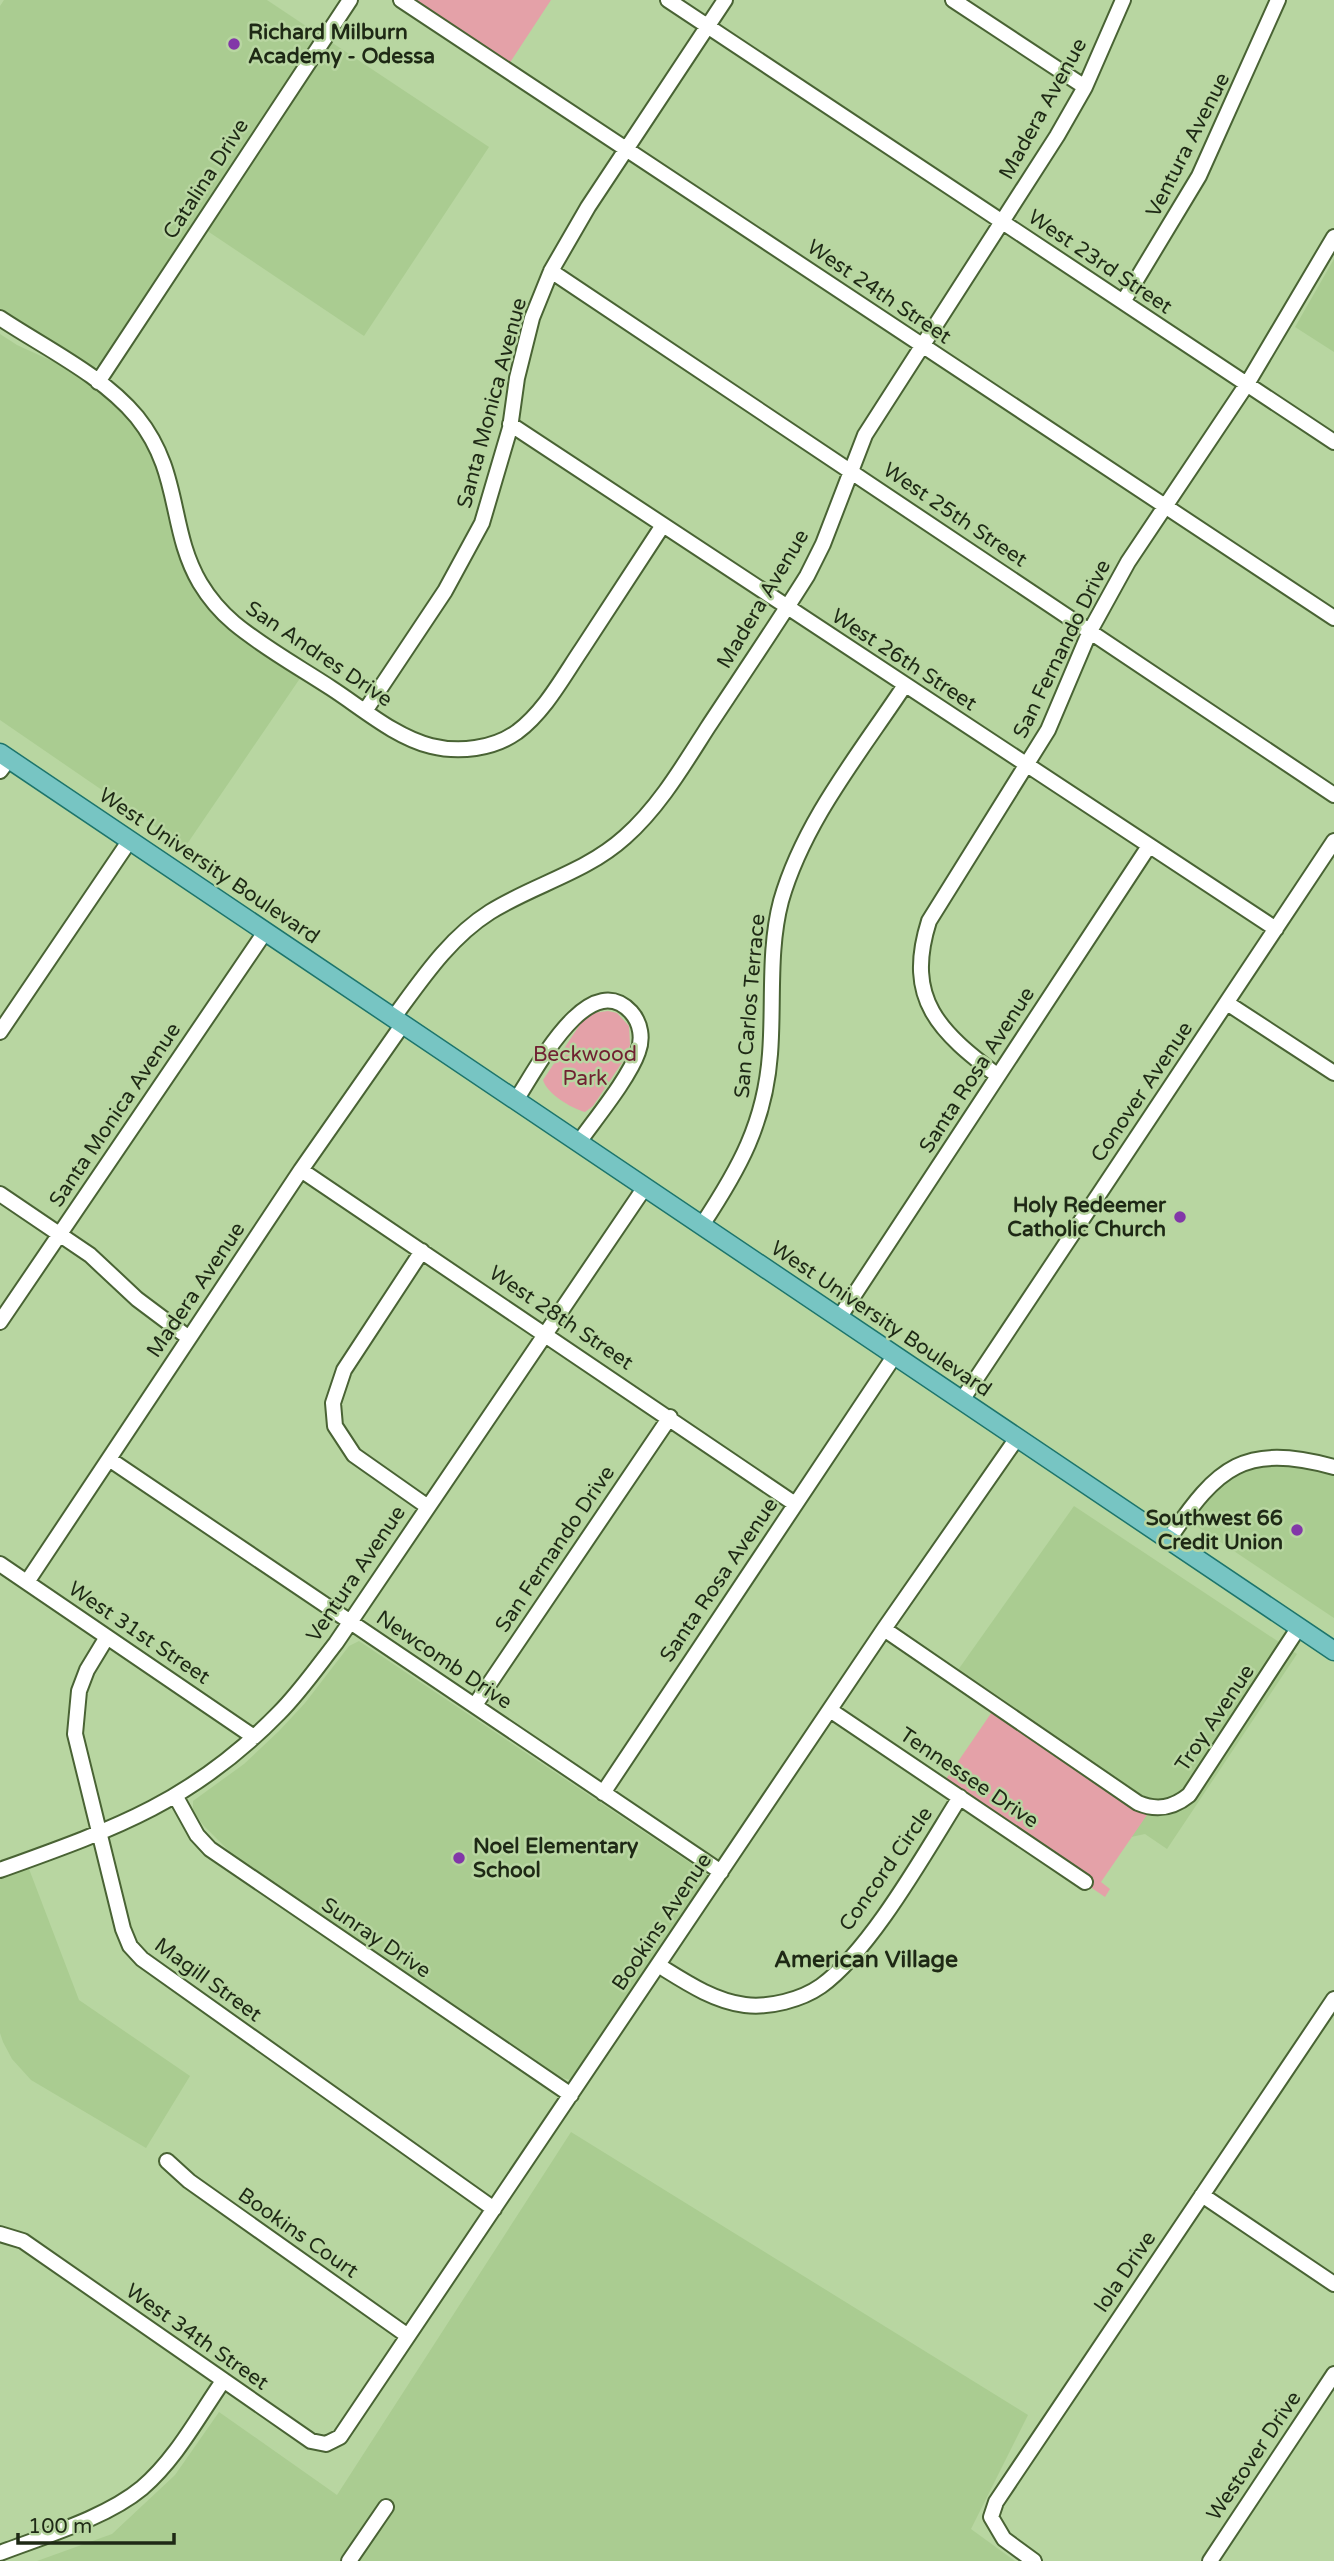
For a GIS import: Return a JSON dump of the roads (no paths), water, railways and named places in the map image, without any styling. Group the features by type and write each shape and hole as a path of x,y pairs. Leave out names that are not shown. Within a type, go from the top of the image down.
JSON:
{"main road":[{"name":"West University Boulevard","path":"3,761 130,840 1334,1651"}],"street":[{"name":"Catalina Drive","path":"97,382 350,0"},
{"name":"West 24th Street","path":"401,0 1334,618"},
{"name":"West 23rd Street","path":"668,0 1334,442"},
{"name":"Santa Monica Avenue","path":"365,710 471,548 485,515 510,424 517,377 532,318 551,271 626,149 725,0"},
{"path":"953,0 1084,87"},
{"name":"Madera Avenue","path":"27,1582 302,1170 433,964 468,928 506,903 589,864 638,826 666,790 786,609 823,544 849,470 874,418 1002,222 1084,87 1123,0"},
{"name":"Ventura Avenue","path":"1123,302 1199,176 1278,0"},
{"name":"San Fernando Drive","path":"998,1076 956,1044 943,1030 925,996 920,958 929,921 1027,765 1065,696 1090,631 1128,562 1247,384 1334,237"},
{"name":"West 25th Street","path":"551,271 1334,795"},
{"name":"San Andres Drive","path":"0,318 97,382 136,416 167,468 189,562 216,605 245,631 413,740 447,749 480,747 516,733 537,714 551,695 663,525"},
{"name":"West 26th Street","path":"510,424 786,609 1276,929"},
{"name":"San Carlos Terrace","path":"702,1224 734,1176 754,1137 765,1093 770,1056 773,951 781,903 797,856 820,812 905,685"},
{"path":"0,1032 130,840"},
{"name":"Conover Avenue","path":"962,1400 1334,841"},
{"name":"Santa Rosa Avenue","path":"839,1318 1149,845"},
{"name":"Santa Monica Avenue","path":"0,1322 265,932"},
{"path":"516,1100 578,1013 599,1002 623,1005 636,1018 639,1028 638,1052 579,1142"},
{"path":"1227,1003 1334,1073"},
{"name":"West 28th Street","path":"302,1170 795,1504"},
{"name":"Ventura Avenue","path":"0,1870 99,1835 176,1797 254,1737 282,1711 350,1622 645,1187"},
{"path":"0,1194 90,1255 163,1320 189,1338"},
{"path":"422,1251 344,1370 333,1403 335,1426 354,1455 428,1507"},
{"name":"Santa Rosa Avenue","path":"603,1793 895,1355"},
{"name":"San Fernando Drive","path":"475,1706 670,1417"},
{"name":"Bookins Avenue","path":"344,2431 884,1629 1017,1438"},
{"path":"1169,1539 1204,1489 1225,1472 1252,1460 1269,1457 1302,1458 1334,1467"},
{"name":"Newcomb Drive","path":"109,1459 721,1872"},
{"name":"West 31st Street","path":"0,1564 254,1737"},
{"name":"Troy Avenue","path":"884,1629 1138,1803 1152,1808 1174,1805 1189,1795 1299,1627"},
{"name":"Magill Street","path":"107,1637 86,1670 75,1712 79,1757 123,1930 135,1953 494,2209"},
{"name":"Tennessee Drive","path":"830,1710 1084,1882"},
{"name":"Sunray Drive","path":"176,1797 197,1835 220,1857 571,2095"},
{"name":"Concord Circle","path":"658,1965 706,1992 741,2005 772,2004 810,1992 832,1977 866,1937 960,1797"},
{"name":"Iola Drive","path":"1034,2561 997,2531 991,2517 992,2510 1334,2000"},
{"name":"Bookins Court","path":"167,2161 189,2181 408,2336"},
{"path":"1202,2195 1334,2284"},
{"name":"West 34th Street","path":"0,2234 27,2244 318,2444 334,2442 344,2431"},
{"name":"Westover Drive","path":"1210,2561 1334,2374"},
{"path":"0,2553 95,2514 143,2487 175,2451 223,2381"},
{"path":"349,2561 386,2507"}],"place":[{"name":"Richard Milburn Academy - Odessa","path":"234,44"},
{"name":"Holy Redeemer Catholic Church","path":"1180,1217"},
{"name":"Southwest 66 Credit Union","path":"1297,1530"},
{"name":"Noel Elementary School","path":"459,1858"}],"district":[{"name":"American Village","path":"866,1960"}],"park label":[{"name":"Beckwood Park","path":"585,1066"}]}
